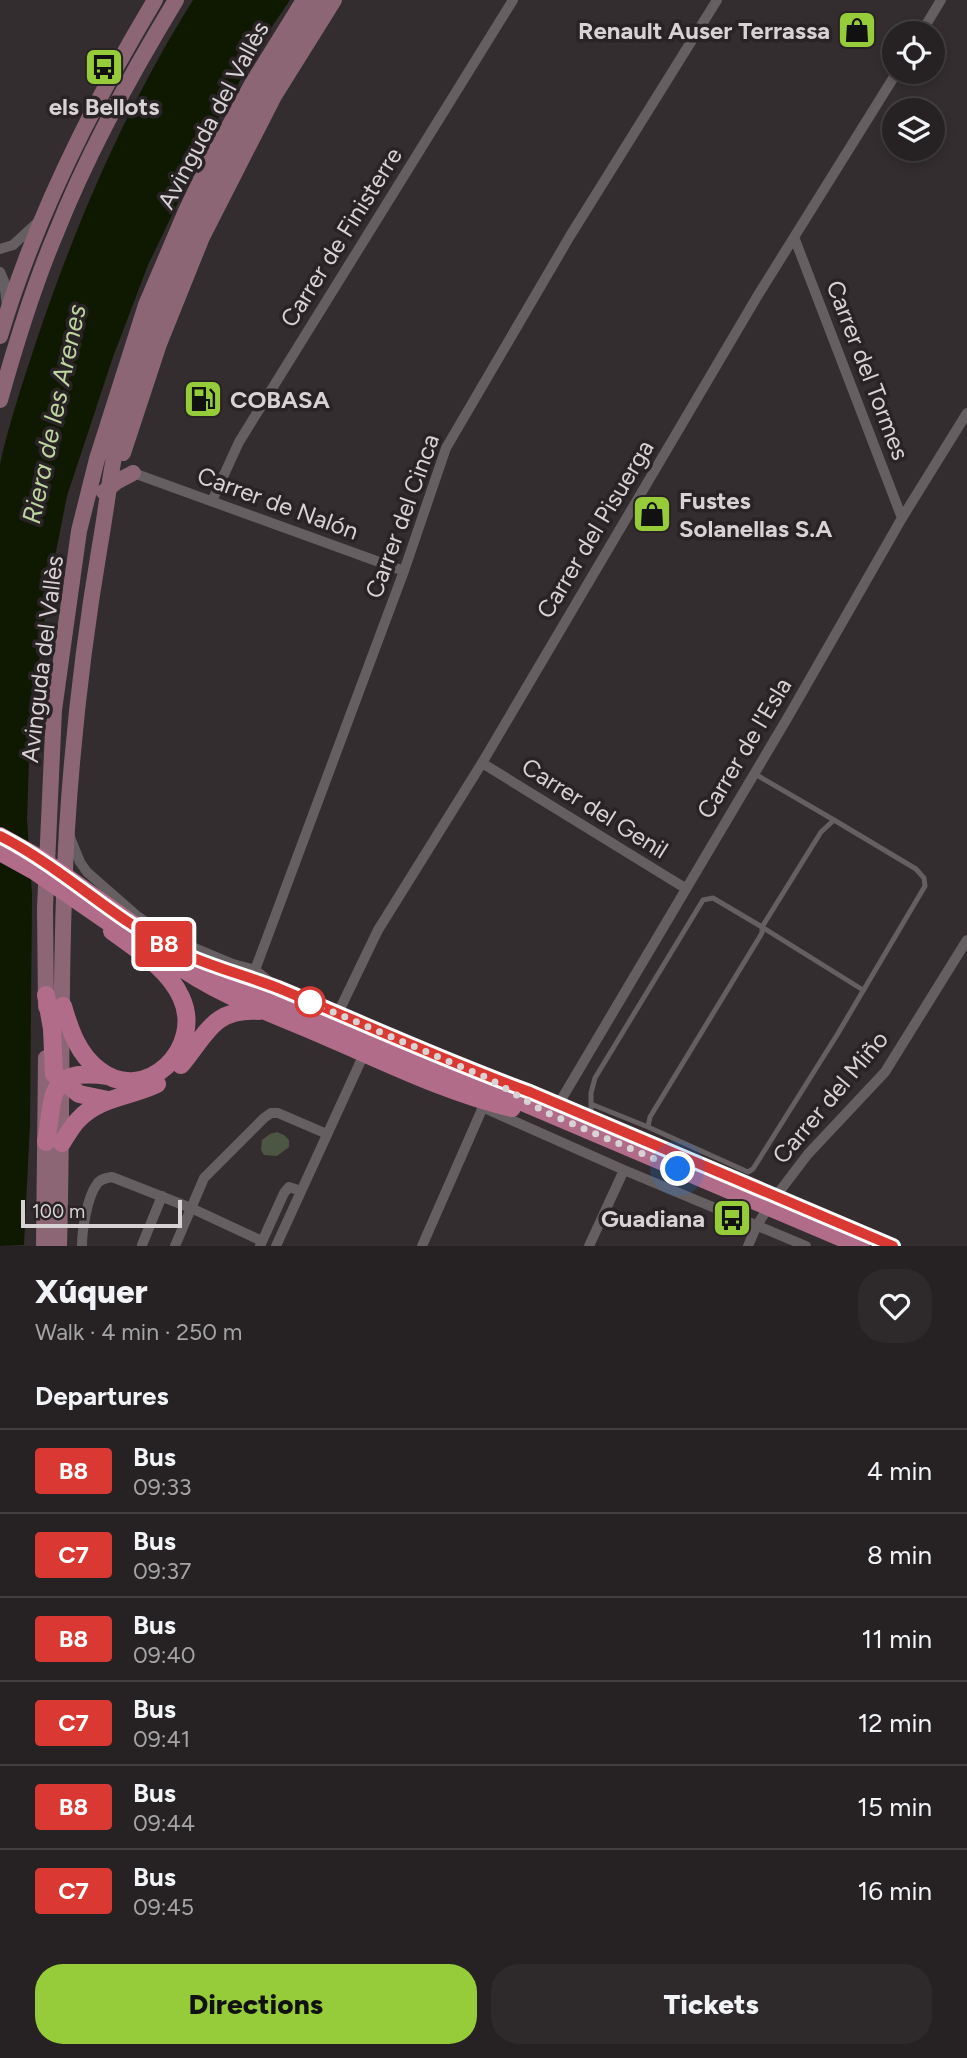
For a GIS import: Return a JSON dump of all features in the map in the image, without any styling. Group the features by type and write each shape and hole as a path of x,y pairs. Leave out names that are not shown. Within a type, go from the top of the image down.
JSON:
{"main road":[{"path":"0,336 44,215 96,106 155,0"},
{"path":"0,400 23,320 56,230 106,126 176,0"},
{"name":"Avinguda del Vallès","path":"59,1246 46,995 45,908 54,710 79,531 107,423 157,277 206,167 252,84 304,0"},
{"name":"Avinguda del Vallès","path":"62,1081 67,830 76,715 108,488 125,409 146,343 191,231 244,123 319,0"},
{"path":"78,551 94,508 108,488 136,474 116,458 176,298 202,237 274,96 334,0"},
{"path":"0,836 41,859 99,909 173,983 182,998 187,1019 186,1034 180,1051 162,1071 137,1080 81,1074 62,1081 54,1090 54,1142"},
{"path":"0,852 182,959 512,1108 658,1165 796,1224 861,1246"},
{"path":"182,959 552,1109 658,1165"},
{"path":"182,959 276,987"},
{"path":"182,959 205,983 268,1012 479,1104 512,1108"},
{"path":"46,995 54,1074 79,1094 108,1100"},
{"path":"63,1006 80,1051 108,1076"},
{"path":"54,1142 78,1120 108,1100 153,1087 168,1078 209,1027 221,1017 240,1011 268,1012"},
{"name":"Avinguda del Vallès","path":"44,1246 54,1142"},
{"path":"796,1224 835,1246"}],"street":[{"name":"Carrer de Finisterre","path":"212,500 239,442 513,0"},
{"name":"Carrer del Cinca","path":"256,970 404,571 446,448 570,236 717,0"},
{"path":"928,21 941,0"},
{"name":"Carrer del Pisuerga","path":"338,1013 378,930 482,763 794,236 889,84"},
{"path":"0,249 13,245 44,215"},
{"name":"Carrer del Tormes","path":"794,236 902,518"},
{"path":"0,272 4,281 7,312"},
{"name":"Carrer de l'Esla","path":"552,1109 967,413"},
{"name":"Carrer de Nalón","path":"136,474 404,571"},
{"name":"Carrer del Genil","path":"482,763 685,888"},
{"path":"67,830 87,872 136,915 190,946 233,964 256,970 276,987 490,1079 552,1109 591,1120 893,1246"},
{"name":"Carrer del Miño","path":"748,1246 757,1225 807,1154 885,1072 967,940"},
{"path":"276,1246 365,1054"},
{"path":"422,1246 479,1104 624,1170 806,1246"},
{"path":"175,1246 209,1172 252,1128 271,1114 278,1113 293,1118 327,1134"},
{"path":"589,1246 624,1170"},
{"path":"82,1246 82,1232 93,1192 103,1179 112,1177 162,1196 261,1243 284,1193 289,1187 301,1191"},
{"path":"142,1245 162,1196"}],"lane":[{"path":"591,1104 748,1172 753,1170 925,886 924,878 916,869 754,773"},
{"path":"648,1127 650,1117 762,933 762,927 821,832 834,820"},
{"path":"591,1120 595,1077 706,897 721,901 863,990"}],"shaded area":[{"path":"277,1132 289,1140 289,1147 277,1156 264,1155 261,1150 262,1140"}],"water":[{"name":"Riera de les Arenes","path":"193,0 290,0 219,117 148,265 113,357 67,496 48,592 30,733 27,819 32,894 30,1124 24,1245 0,1246 0,464 51,298 104,166 146,82"}],"bus line":[{"name":"B8","path":"0,836 20,845 73,880 141,930 190,957 276,987 893,1246"}],"place":[{"name":"Renault Auser Terrassa","path":"857,30"},
{"name":"els Bellots","path":"104,67"},
{"name":"COBASA","path":"203,399"},
{"name":"Fustes Solanellas S.A","path":"652,514"},
{"name":"Guadiana","path":"732,1218"}],"route":[{"path":"310,1002 490,1079 545,1112 678,1169"}]}
